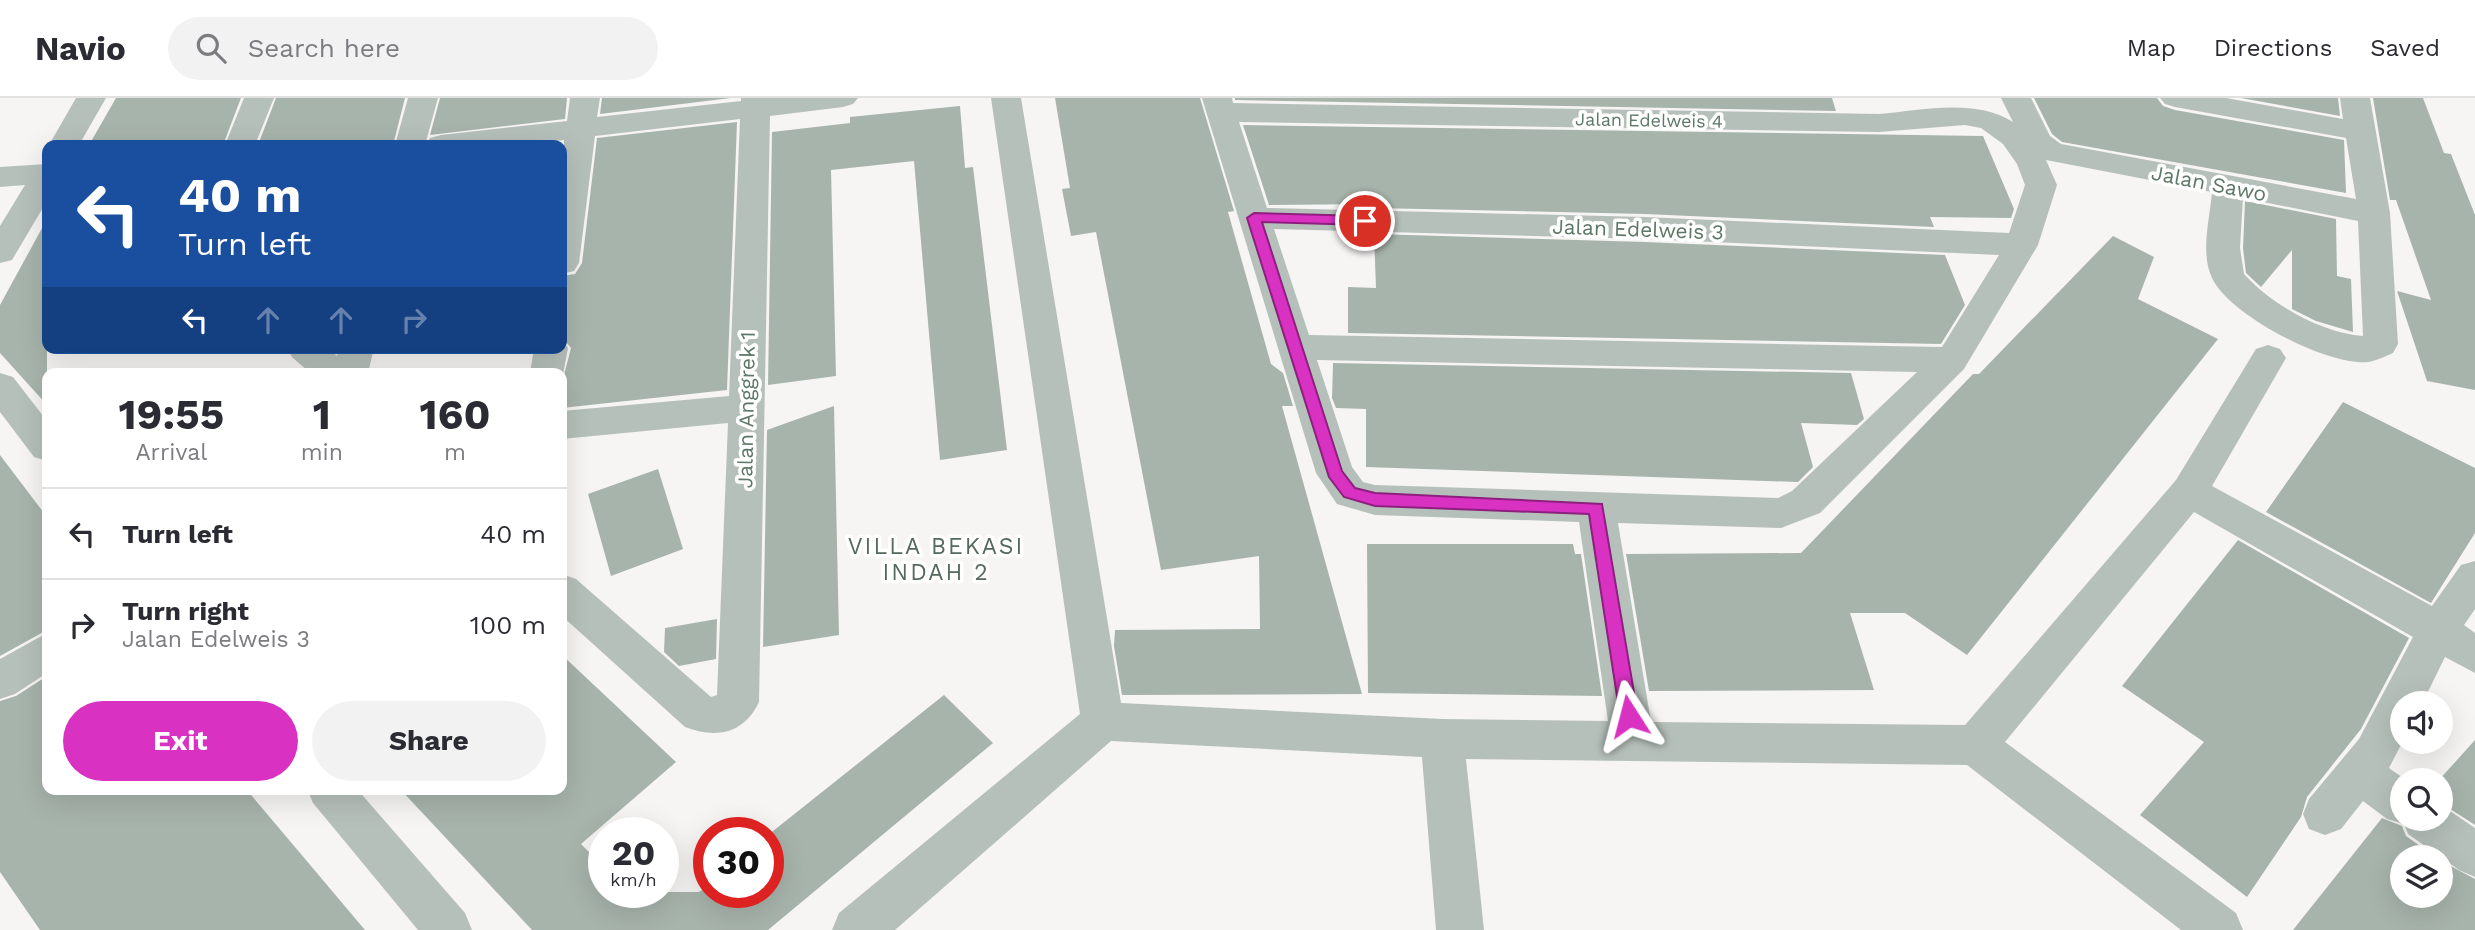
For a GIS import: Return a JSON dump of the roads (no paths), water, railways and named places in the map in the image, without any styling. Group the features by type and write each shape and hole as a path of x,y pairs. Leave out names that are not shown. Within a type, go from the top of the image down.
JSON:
{"street":[{"path":"67,140 91,98"},
{"path":"242,140 259,98"},
{"path":"411,140 423,98"},
{"path":"567,221 584,98"},
{"path":"487,140 578,130 755,104 843,98"},
{"path":"1006,98 1103,721"},
{"name":"Jalan Sawo","path":"2016,98 2038,142 2046,149 2059,154 2374,213"},
{"path":"2175,98 2363,132"},
{"path":"2228,187 2224,267 2229,279 2251,301 2301,331 2359,351 2375,349 2381,344 2374,213 2363,132 2355,98"},
{"name":"Jalan Anggrek 1","path":"567,595 700,714 712,718 725,715 738,702 741,695 755,104"},
{"path":"1219,105 1335,473 1350,492 1375,500 1781,513 1793,509 1806,502 1952,360 2022,245"},
{"name":"Jalan Edelweis 4","path":"1219,105 1873,111 1990,120 2014,137 2032,163 2041,185 2022,245"},
{"path":"0,177 42,175"},
{"path":"0,252 42,183"},
{"name":"Jalan Edelweis 3","path":"1254,218 1645,228 2022,245"},
{"path":"1294,347 1952,360"},
{"path":"311,354 328,368"},
{"path":"1975,745 2189,491 2268,358"},
{"path":"0,386 42,441"},
{"path":"567,425 746,408"},
{"path":"2189,491 2438,631 2475,655"},
{"path":"1596,508 1633,741"},
{"path":"2325,814 2360,773 2438,631 2475,577"},
{"path":"0,681 42,654"},
{"path":"856,930 887,907 1103,721 1442,739 1975,745 2219,930"},
{"path":"1442,739 1461,930"},
{"path":"2360,773 2390,795"},
{"path":"334,795 448,930"},
{"path":"2441,831 2475,855"}],"district":[{"name":"VILLA BEKASI INDAH 2","path":"936,559"}]}
